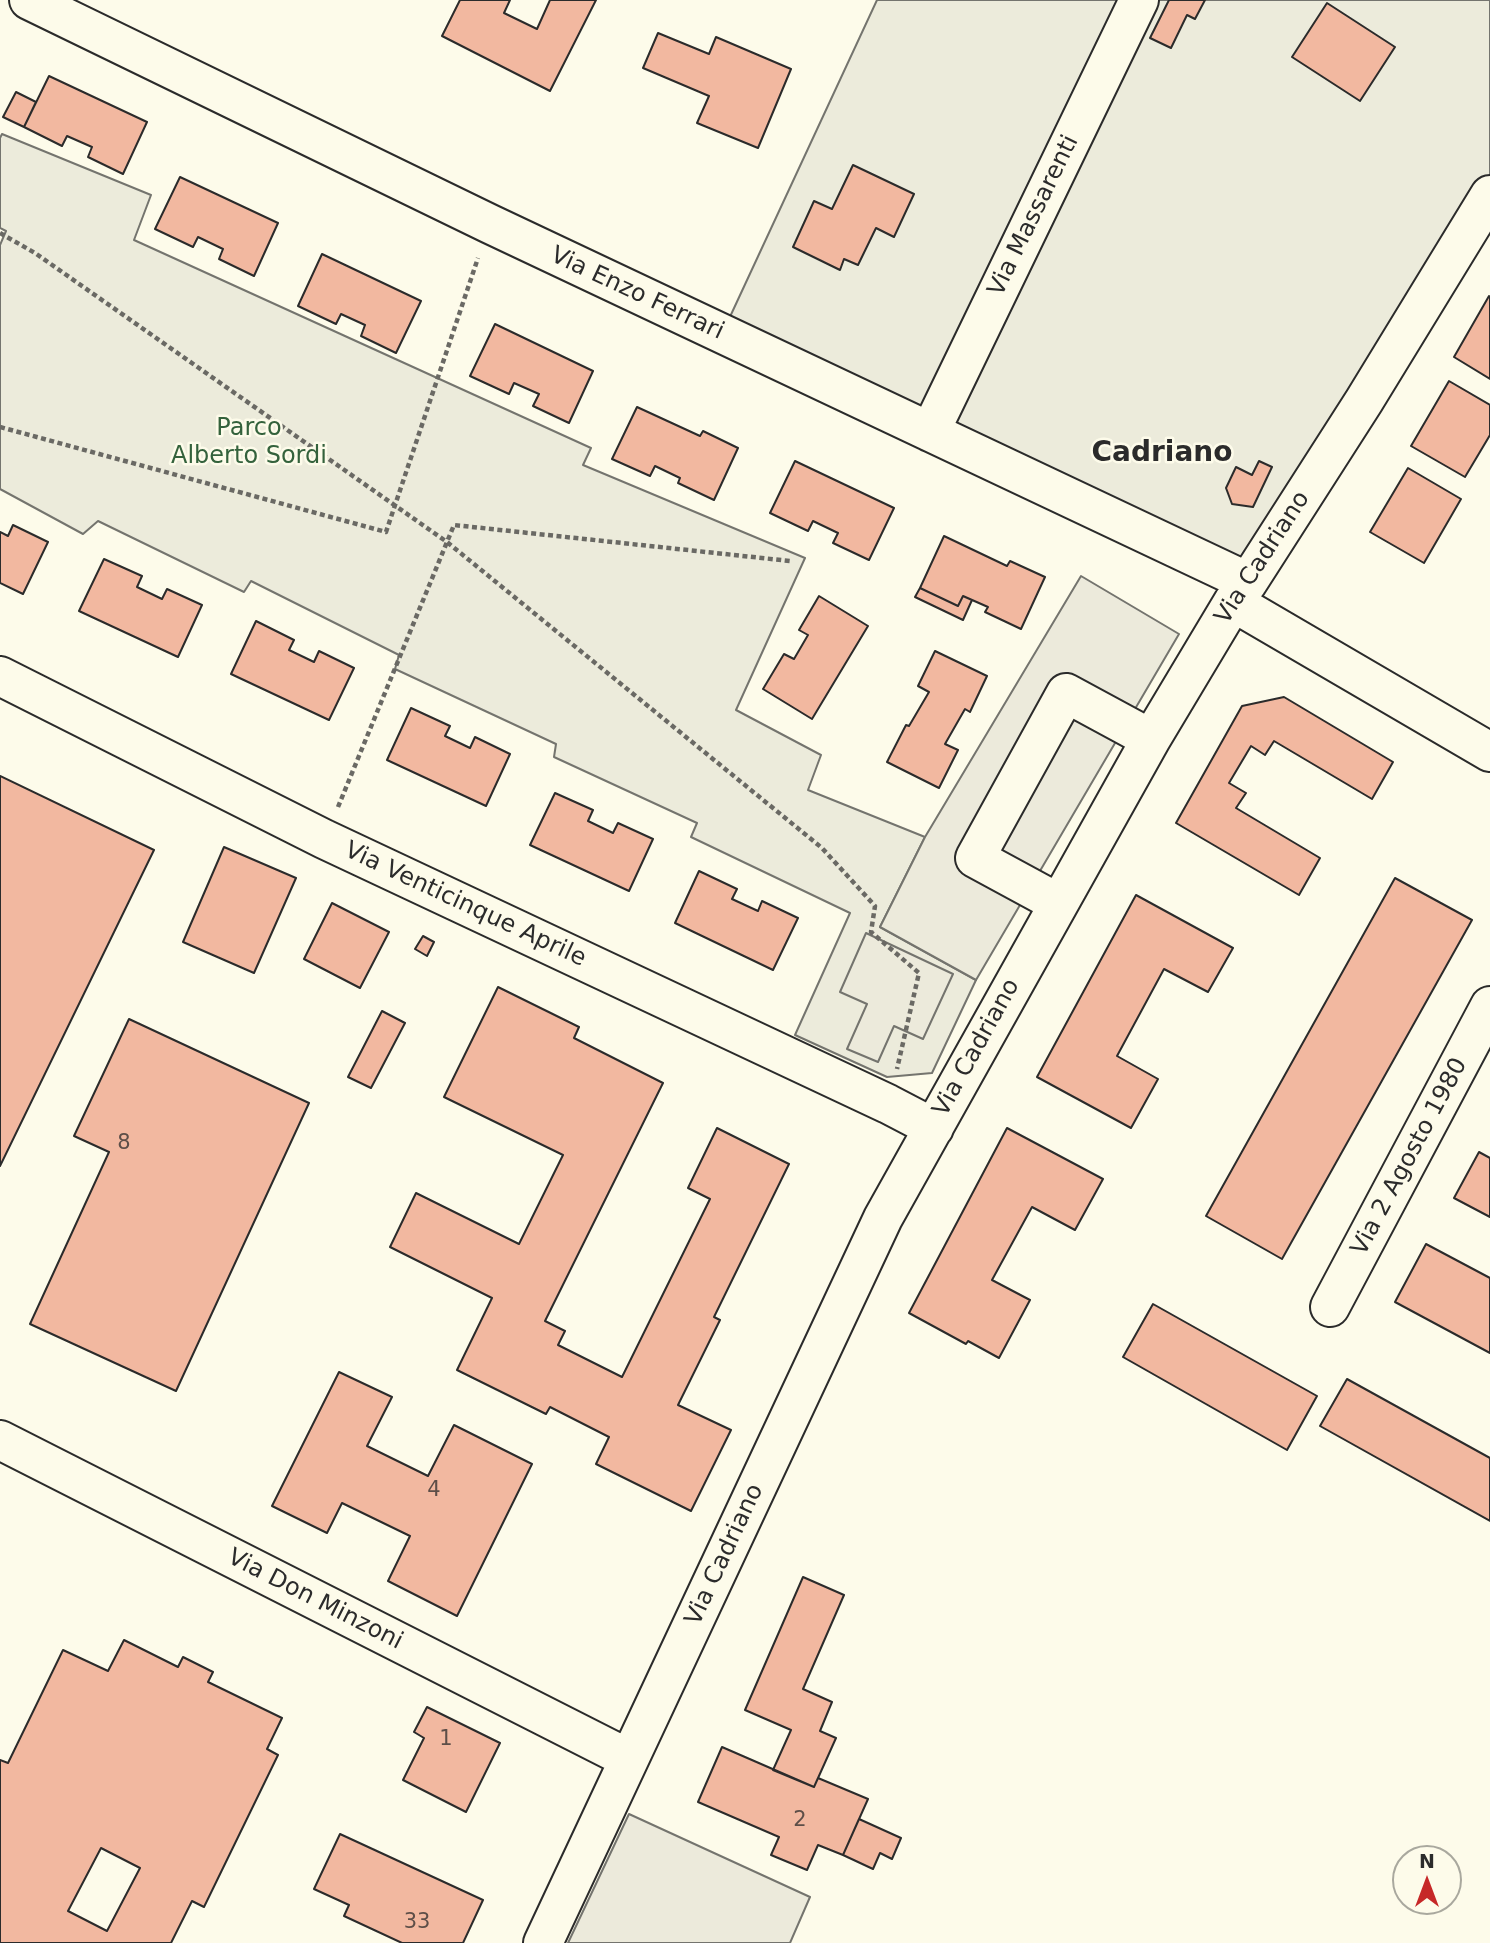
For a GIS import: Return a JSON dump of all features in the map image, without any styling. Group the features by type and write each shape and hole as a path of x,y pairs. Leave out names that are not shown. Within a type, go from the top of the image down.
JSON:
{"street":[{"name":"Via Enzo Ferrari","path":"29,0 490,224 930,432 1240,592"},
{"name":"Via Massarenti","path":"930,432 1139,0"},
{"name":"Via Cadriano","path":"543,1943 883,1218 1151,739 1240,592 1364,401 1490,195"},
{"path":"1240,592 1490,752"},
{"name":"Via Venticinque Aprile","path":"0,676 324,839 934,1128"},
{"path":"1058,903 975,858 1066,693 1151,739"},
{"name":"Via 2 Agosto 1980","path":"1331,1307 1490,1006"},
{"name":"Via Don Minzoni","path":"0,1440 629,1759"}],"path":[{"path":"0,427 386,532 490,224"},
{"path":"0,233 35,253 447,542 822,848 875,906 871,932 919,973 888,1104"},
{"path":"324,839 454,525 790,561"}],"green space":[{"path":"877,0 1490,0 1490,197 1239,600 722,334"},
{"name":"Parco Alberto Sordi","path":"2,134 151,195 134,240 591,448 583,465 805,558 736,710 821,755 808,790 925,837 880,927 976,980 932,1073 887,1077 795,1035 850,913 691,837 697,823 554,757 556,744 395,669 399,655 251,581 244,592 98,521 83,534 0,489 0,245 6,231 0,228"}],"shaded area":[{"path":"1081,576 1179,634 976,980 880,927 925,837"},
{"path":"866,933 953,974 923,1039 894,1026 878,1062 847,1049 867,1004 840,992"},
{"path":"629,1814 810,1897 790,1943 568,1943"}],"building":[{"path":"460,0 510,0 504,13 537,29 550,0 596,0 550,91 442,36"},
{"path":"1169,0 1205,0 1195,19 1187,15 1171,48 1150,38"},
{"path":"1327,3 1395,47 1360,101 1292,57"},
{"path":"658,33 709,54 716,37 791,69 758,148 697,123 709,96 643,68"},
{"path":"49,76 147,122 123,174 88,157 92,147 67,136 62,146 24,127"},
{"path":"16,92 36,102 24,127 3,117"},
{"path":"853,165 914,194 894,237 876,228 858,265 844,259 840,270 793,247 814,201 832,209"},
{"path":"180,177 278,223 254,276 219,259 223,249 198,237 193,247 155,229"},
{"path":"322,254 421,301 396,353 361,336 365,325 341,314 336,324 298,306"},
{"path":"1490,297 1490,379 1454,357"},
{"path":"495,324 593,371 569,423 533,406 539,394 514,383 509,394 470,376"},
{"path":"1449,381 1490,405 1490,435 1465,477 1411,446"},
{"path":"637,407 700,436 703,431 738,448 714,500 678,483 680,478 655,466 650,476 612,459"},
{"path":"795,461 894,508 869,560 833,543 838,533 813,521 808,531 770,513"},
{"path":"1259,461 1272,467 1253,507 1232,504 1226,488 1236,467 1252,475"},
{"path":"1408,468 1461,499 1424,563 1370,532"},
{"path":"13,525 48,542 23,594 0,583 0,532 8,536"},
{"path":"944,536 1007,566 1010,561 1045,577 1021,629 985,612 988,607 963,596 958,606 920,588"},
{"path":"104,559 142,576 137,587 162,599 167,589 202,605 178,657 79,611"},
{"path":"920,588 958,606 963,596 972,600 963,620 915,597"},
{"path":"819,596 868,626 812,719 763,689 784,654 794,659 808,635 799,630"},
{"path":"256,621 294,640 289,650 314,662 319,651 354,668 329,720 231,674"},
{"path":"935,651 987,676 970,712 965,709 945,744 958,750 939,788 887,762 906,725 909,726 929,692 918,686"},
{"path":"1284,697 1393,762 1372,799 1274,741 1265,755 1251,746 1229,783 1246,793 1236,808 1320,858 1299,895 1176,823 1242,706"},
{"path":"411,708 450,726 445,736 470,748 475,737 510,754 486,806 387,760"},
{"path":"0,776 154,850 0,1166"},
{"path":"555,793 593,810 588,821 613,833 618,823 653,839 629,891 530,845"},
{"path":"224,847 296,878 254,973 183,942"},
{"path":"699,871 737,889 732,899 758,911 762,901 798,918 773,970 675,923"},
{"path":"1395,878 1472,920 1282,1259 1206,1216"},
{"path":"1136,895 1233,948 1208,992 1164,969 1117,1056 1158,1079 1131,1128 1037,1077"},
{"path":"332,903 389,932 360,988 304,959"},
{"path":"423,936 434,942 427,956 415,949"},
{"path":"498,987 579,1027 574,1038 663,1083 545,1321 565,1331 558,1345 622,1377 710,1199 688,1188 717,1128 789,1164 714,1317 720,1320 678,1405 731,1430 691,1511 596,1464 609,1437 550,1407 546,1414 457,1370 492,1298 390,1247 416,1193 519,1244 563,1155 444,1097"},
{"path":"382,1011 405,1023 371,1088 348,1077"},
{"path":"129,1019 309,1103 176,1391 30,1324 109,1152 74,1136"},
{"path":"1007,1128 1103,1179 1075,1230 1032,1207 992,1280 1030,1300 999,1358 968,1341 966,1344 909,1313"},
{"path":"1479,1152 1490,1158 1490,1217 1454,1198"},
{"path":"1426,1244 1490,1278 1490,1353 1395,1302"},
{"path":"1153,1304 1317,1396 1287,1450 1123,1357"},
{"path":"339,1372 392,1397 367,1446 428,1476 454,1425 532,1464 457,1616 388,1581 410,1536 342,1503 327,1533 272,1506"},
{"path":"1347,1379 1490,1458 1490,1521 1320,1426"},
{"path":"803,1577 844,1595 803,1689 832,1702 820,1731 836,1738 814,1787 773,1770 791,1730 745,1710"},
{"path":"124,1640 178,1667 183,1657 213,1672 208,1682 282,1718 267,1749 278,1755 204,1907 192,1901 171,1943 0,1943 0,1760 8,1763 63,1650 108,1671","holes":["101,1848 140,1868 107,1931 68,1911"]},
{"path":"427,1707 500,1743 466,1812 403,1780 424,1738 414,1732"},
{"path":"722,1747 814,1787 818,1778 868,1799 843,1855 818,1845 807,1870 771,1855 779,1837 698,1802"},
{"path":"859,1819 901,1838 892,1859 880,1853 873,1869 843,1855"},
{"path":"340,1834 483,1900 463,1943 402,1943 344,1916 349,1905 314,1889"}],"district":[{"name":"Cadriano","path":"1162,454"}]}
